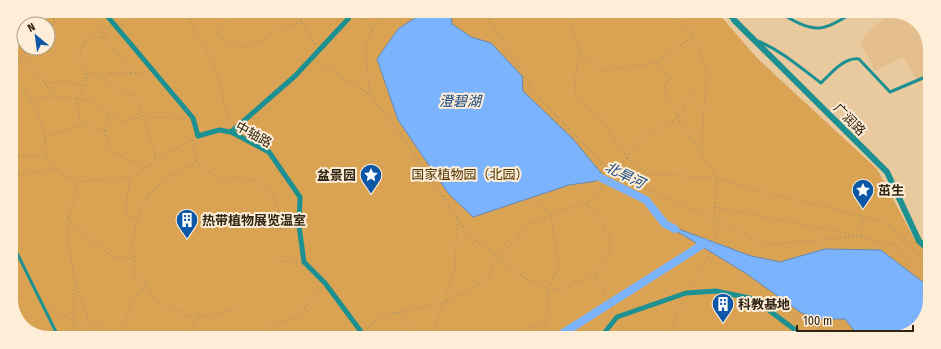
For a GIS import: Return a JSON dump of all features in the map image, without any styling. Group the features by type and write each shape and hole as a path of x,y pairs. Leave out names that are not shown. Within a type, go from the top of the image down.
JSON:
{"street":[{"path":"109,18 193,118 198,136"},
{"path":"231,132 295,76 349,18"},
{"name":"广润路","path":"734,20 756,40 887,172 919,241 923,245"},
{"name":"中轴路","path":"198,136 219,130 231,132 269,152 300,197 299,226 304,262"},
{"path":"304,262 325,283 360,331"},
{"path":"606,331 617,318 686,293 716,291 754,299 797,331"}],"lane":[{"path":"788,18 797,23 815,29 835,24 844,18"},
{"path":"756,40 771,46 821,83 836,68 853,58 859,59 890,92 923,78"},
{"path":"18,255 56,331"}],"path":[{"path":"96,18 106,37 131,74"},
{"path":"118,30 130,18"},
{"path":"190,18 217,73 231,132"},
{"path":"227,18 218,30 218,36 225,42 236,46 254,44 274,32 289,28 301,21 302,18"},
{"path":"366,18 372,30"},
{"path":"370,95 365,43 372,30 384,18"},
{"path":"488,18 536,95 614,175 715,220 765,245 861,236"},
{"path":"568,18 579,52 575,81 576,97 600,118 627,157 648,174 718,178 770,194 882,221 923,258"},
{"path":"677,18 693,36 707,71 701,150"},
{"path":"301,21 319,50"},
{"path":"87,74 80,65 79,51 87,36 106,37"},
{"path":"579,52 604,71 656,63 693,36"},
{"path":"18,66 21,57"},
{"path":"21,57 45,83 53,96"},
{"path":"311,58 370,95 469,235 525,278 548,289 566,288 596,274 605,262 610,248 610,237 601,221 586,204"},
{"path":"656,63 670,78 664,86 664,93 678,118 701,150 718,178 715,207 715,220 718,232 709,256 686,293 670,331"},
{"path":"87,74 131,74 141,73 151,68"},
{"path":"80,125 76,100 84,86 87,74"},
{"path":"96,74 117,88 134,96 140,106 142,117 156,159"},
{"path":"18,80 37,112 45,137 46,157 54,169 78,182 130,177 147,168 156,159 198,136"},
{"path":"45,83 64,82 84,86"},
{"path":"367,331 380,316 445,302 486,280 498,258 530,224 552,214 586,204 614,175 642,137 678,118 694,92"},
{"path":"30,100 53,96 76,100 90,100 120,121 142,117 193,118"},
{"path":"109,113 105,131 109,150 147,168"},
{"path":"45,137 80,125 105,131"},
{"path":"192,140 197,162 215,176 224,179 243,178 263,185 275,198 281,228"},
{"path":"18,155 46,157"},
{"path":"197,162 169,176 149,193 137,219 132,244 135,258 134,276 146,284 156,301 189,316 212,315 235,309"},
{"path":"18,175 54,169"},
{"path":"130,177 125,215 137,219"},
{"path":"78,182 68,219 69,246 75,280 88,319 102,330 112,331"},
{"path":"534,202 552,214 558,266 548,289 547,331"},
{"path":"715,207 861,236 897,246 923,271"},
{"path":"433,331 445,302 455,268 456,216"},
{"path":"861,236 862,216"},
{"path":"68,219 112,257 135,258"},
{"path":"277,230 281,228 299,226"},
{"path":"276,261 304,262"},
{"path":"596,274 617,318"},
{"path":"75,280 72,321 75,331"},
{"path":"265,331 297,317 325,283"},
{"path":"123,331 132,300 146,284"},
{"path":"766,301 772,302 830,331"},
{"path":"42,304 87,331"},
{"path":"399,311 411,331"},
{"path":"189,331 200,316"},
{"path":"521,331 546,324"}],"shaded area":[{"path":"885,18 892,18 909,23 917,30 921,37 923,47 923,80 918,82 903,57 875,71 861,44 864,36"}],"green space":[{"name":"国家植物园（北园）","path":"56,18 722,18 757,58 877,169 915,240 923,248 923,304 920,314 911,325 896,331 45,331 30,325 24,319 20,312 18,302 18,56 56,56"}],"water":[{"name":"澄碧湖","path":"415,18 452,18 452,24 471,37 491,43 522,76 523,91 572,138 602,174 596,181 569,185 473,217 448,193 398,120 377,59 398,29"},
{"path":"665,224 751,256 780,262 825,249 881,250 923,282 923,304 917,319 906,328 896,331 854,331 845,319 816,319 800,312 747,274"}],"waterway":[{"name":"北旱河","path":"589,172 646,200 665,224 675,229"},
{"path":"566,331 705,243"}],"place":[{"name":"盆景园","path":"371,194"},
{"name":"茁生","path":"863,210"},
{"name":"热带植物展览温室","path":"187,240"},
{"name":"科教基地","path":"723,324"}]}
